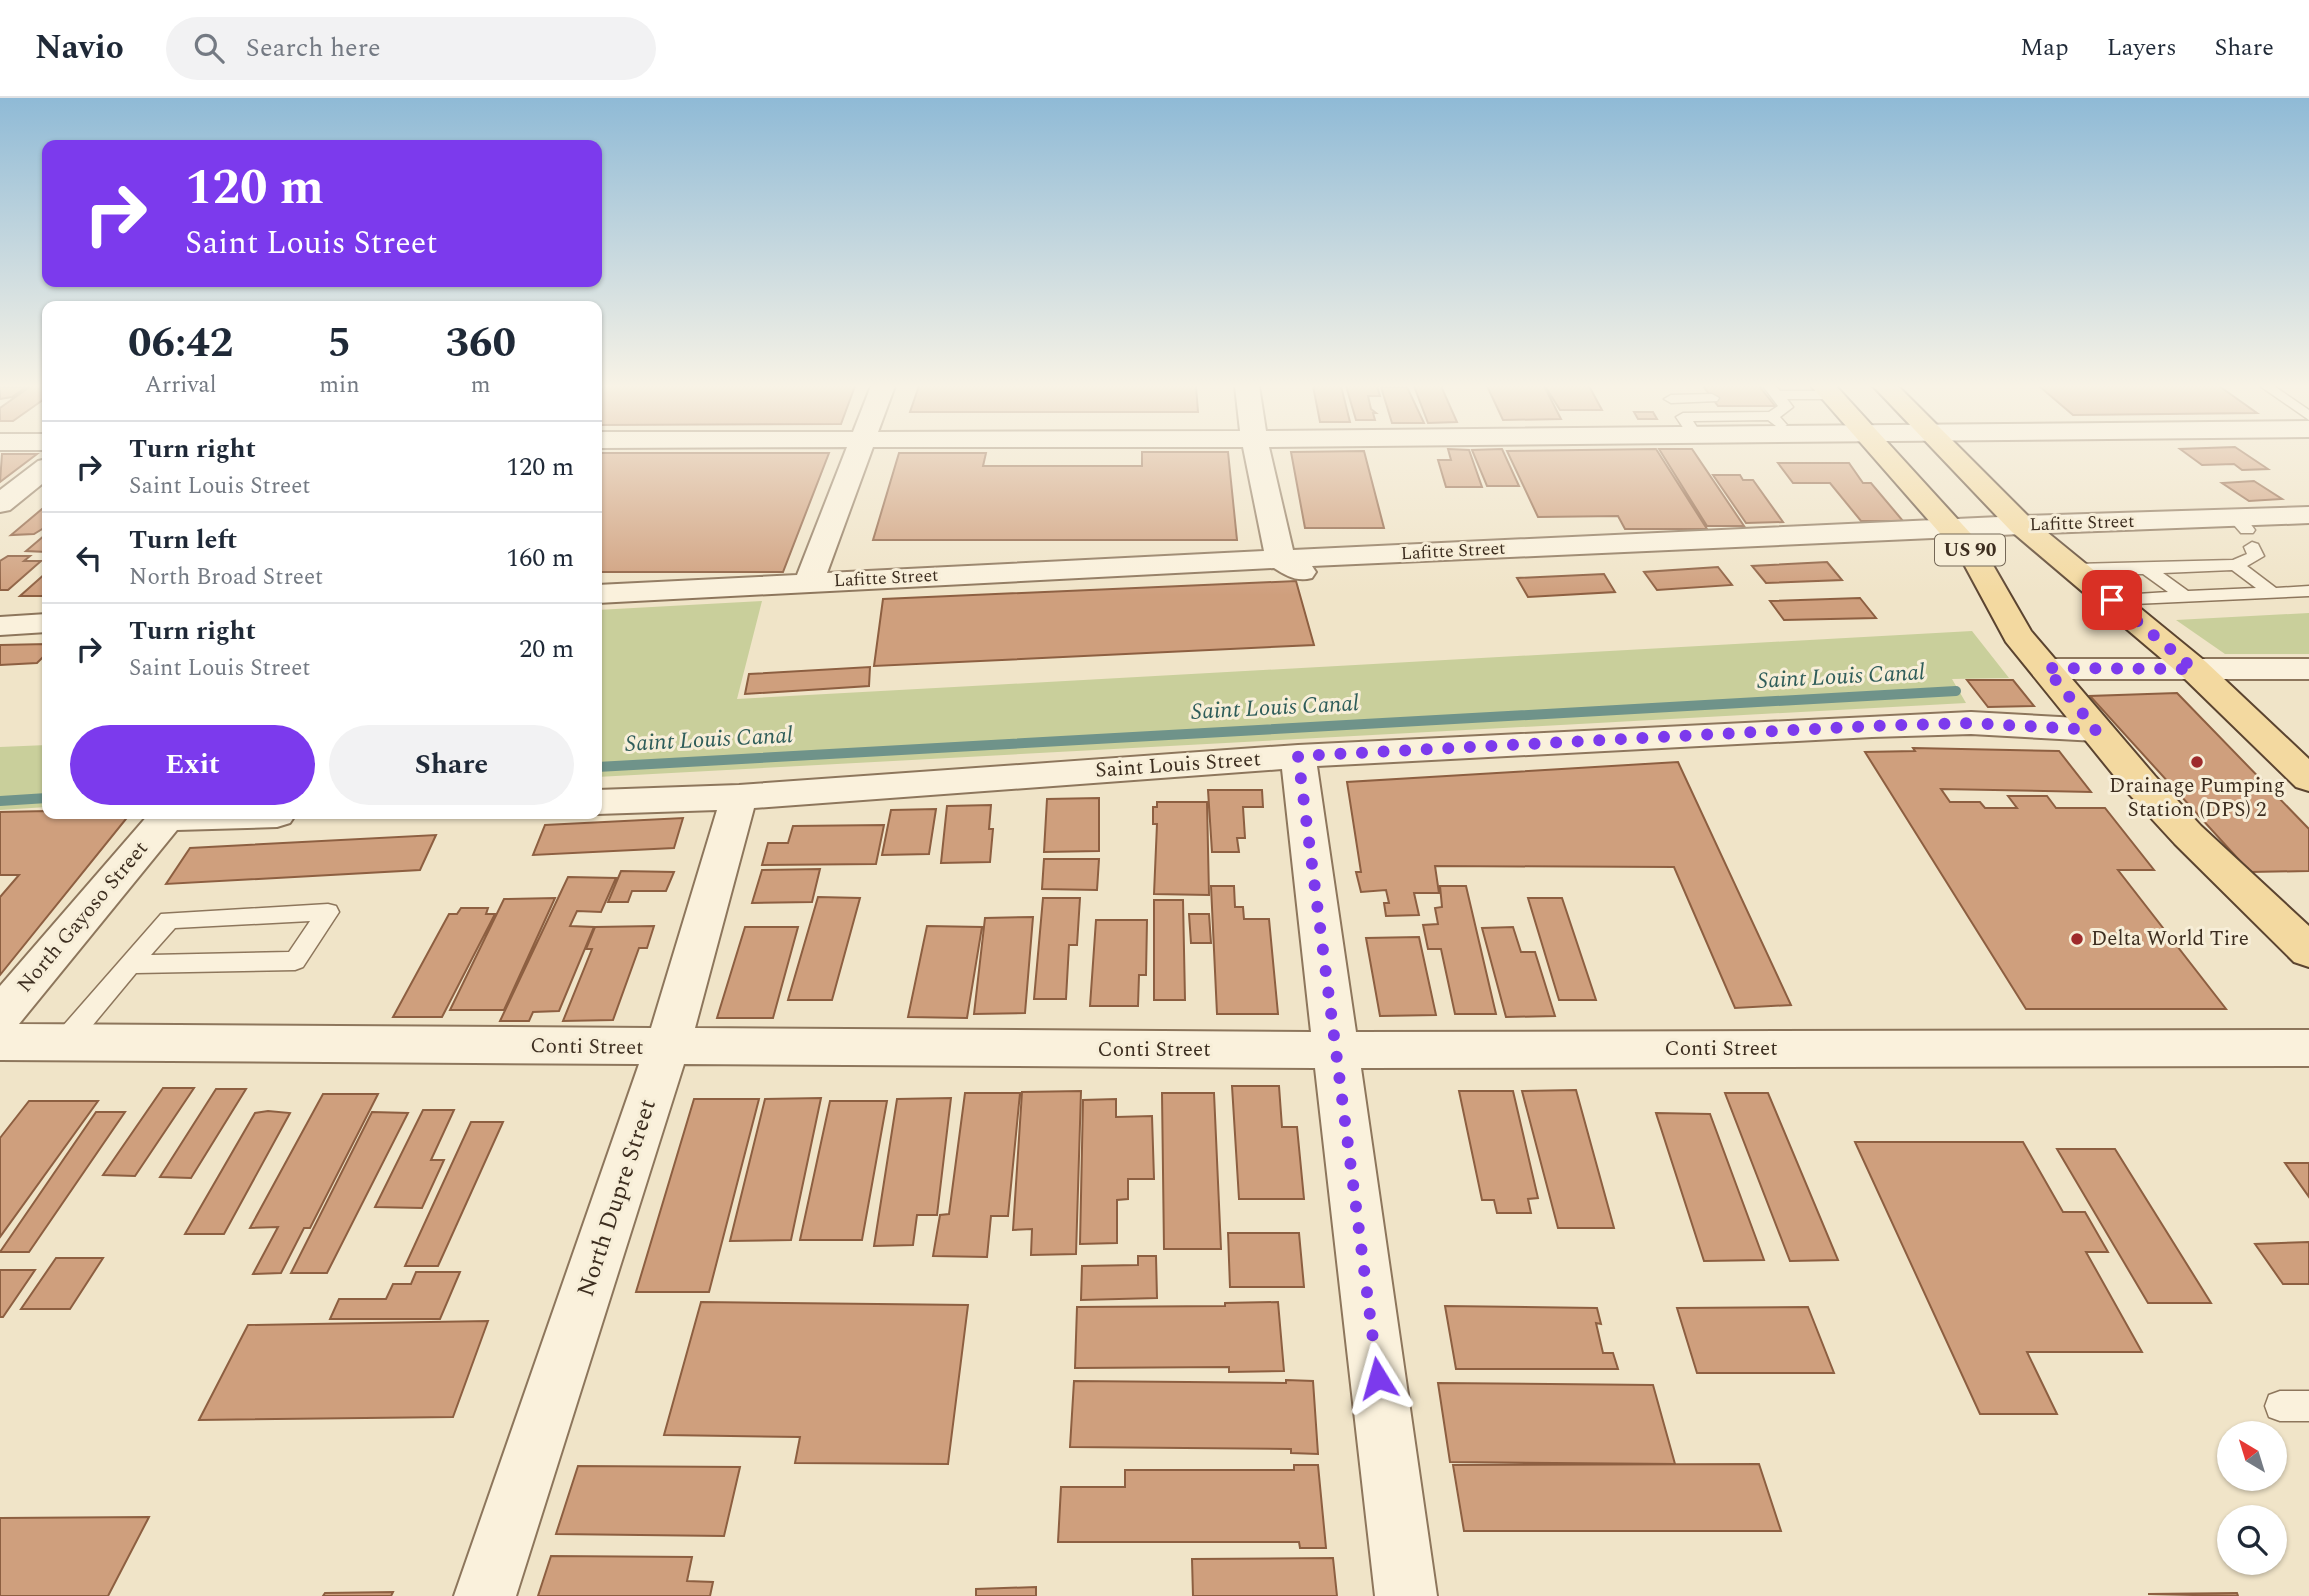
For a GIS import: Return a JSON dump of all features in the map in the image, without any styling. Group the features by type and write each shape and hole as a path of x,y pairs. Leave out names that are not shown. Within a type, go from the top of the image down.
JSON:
{"main road":[{"name":"US 90","path":"1886,456 1952,528 1976,560 2017,635 2096,730 2188,835 2309,951"},
{"name":"US 90","path":"1954,456 2021,525 2194,669 2309,779"}],"street":[{"path":"809,582 858,456"},
{"path":"1258,456 1280,559 1316,581"},
{"path":"0,503 42,471"},
{"name":"Lafitte Street","path":"602,594 2021,525 2241,524 2309,516"},
{"path":"0,626 42,623"},
{"path":"2046,668 2309,669"},
{"name":"Saint Louis Street","path":"602,802 739,797 1298,756 1872,726 1971,723 2096,730"},
{"path":"1298,756 1406,1596"},
{"name":"North Dupre Street","path":"485,1596 667,1048 739,797"},
{"name":"North Gayoso Street","path":"0,1016 165,819"},
{"name":"Conti Street","path":"0,1042 1335,1050 2309,1048"}],"lane":[{"path":"2075,569 2236,565 2256,556 2252,547"},
{"path":"2236,565 2272,592"},
{"path":"2147,569 2185,597"},
{"path":"2112,600 2309,591"},
{"path":"64,1042 129,964 169,920 328,912 295,961 129,964"}],"green space":[{"path":"762,601 737,699 1972,631 2009,678 1952,679 1966,703 602,777 602,610"},
{"path":"2309,613 2309,654 2225,654 2176,620"},
{"path":"42,745 42,807 0,810 0,747"}],"building":[{"path":"2,456 34,456 0,482"},
{"path":"602,456 828,456 783,572 602,572"},
{"path":"898,456 985,456 983,466 1142,466 1142,456 1228,456 1237,540 873,540"},
{"path":"1292,456 1365,456 1384,528 1305,528"},
{"path":"1450,456 1471,456 1482,487 1446,487 1438,460 1451,460"},
{"path":"1474,456 1505,456 1519,486 1487,486"},
{"path":"1509,456 1660,456 1707,529 1625,529 1618,516 1538,517"},
{"path":"1663,456 1697,456 1744,526 1707,526"},
{"path":"2189,456 2248,456 2268,469 2242,470 2234,464 2202,465"},
{"path":"1778,463 1849,463 1863,483 1871,483 1903,521 1861,521 1830,483 1793,483"},
{"path":"1713,475 1740,475 1743,480 1753,480 1783,522 1746,523"},
{"path":"2254,481 2282,499 2249,501 2222,483"},
{"path":"42,509 42,529 34,534 11,535"},
{"path":"42,538 42,552 26,551"},
{"path":"8,556 30,556 24,561 41,561 8,590 0,590 0,561"},
{"path":"1827,562 1842,580 1766,583 1752,566"},
{"path":"1718,567 1732,585 1657,590 1644,572"},
{"path":"1604,574 1615,592 1528,597 1517,578"},
{"path":"42,576 42,596 20,596"},
{"path":"1296,581 1314,645 874,666 883,599"},
{"path":"1860,598 1876,618 1784,620 1770,601"},
{"path":"42,644 42,658 37,663 0,665 0,645"},
{"path":"870,667 869,686 745,694 749,674"},
{"path":"1967,680 2013,680 2034,706 1988,707"},
{"name":"Drainage Pumping Station (DPS) 2","path":"2177,693 2309,829 2309,871 2250,872 2090,696"},
{"name":"Delta World Tire","path":"1913,748 2059,751 2091,792 1941,789 1950,802 1980,802 1985,808 2017,808 2008,796 2047,796 2056,808 2105,808 2154,870 2118,870 2226,1009 2026,1009 1865,752 1915,751"},
{"path":"1678,762 1791,1005 1735,1008 1674,867 1435,866 1439,893 1414,893 1419,915 1386,916 1384,903 1389,903 1386,890 1361,892 1356,872 1361,872 1347,782"},
{"path":"1208,790 1262,790 1263,807 1243,807 1245,838 1237,838 1239,852 1212,852"},
{"path":"1099,798 1099,851 1044,852 1047,799"},
{"path":"1157,802 1207,802 1209,895 1154,894 1157,824 1153,824 1153,807 1157,807"},
{"path":"991,805 989,829 993,829 990,862 941,863 947,806"},
{"path":"936,809 929,854 882,855 891,810"},
{"path":"42,811 42,819 126,819 0,975 0,897 19,875 0,875 0,812"},
{"path":"683,818 674,848 533,855 545,825"},
{"path":"884,825 876,864 762,865 768,843 788,843 793,826"},
{"path":"436,835 420,870 166,884 190,848"},
{"path":"1044,859 1099,859 1097,890 1042,889"},
{"path":"820,869 812,902 752,903 762,870"},
{"path":"621,871 674,872 666,891 632,891 628,902 608,902"},
{"path":"568,877 616,878 601,912 577,911 570,926 594,927 559,1011 533,1012 529,1021 500,1021"},
{"path":"1211,886 1234,886 1235,907 1243,907 1244,919 1269,919 1278,1014 1217,1014"},
{"path":"1440,886 1466,886 1496,1014 1455,1014 1441,949 1428,949 1423,925 1438,924 1435,908 1442,907"},
{"path":"818,897 860,898 832,1000 788,1000"},
{"path":"555,898 504,1010 450,1010 504,899"},
{"path":"1043,898 1080,898 1077,945 1069,945 1066,999 1034,999"},
{"path":"1528,898 1562,898 1596,1000 1559,1000"},
{"path":"1154,900 1183,900 1185,1000 1154,1000"},
{"path":"461,908 488,908 486,914 495,914 442,1017 393,1017 449,914 457,914"},
{"path":"1189,914 1209,914 1211,943 1191,943"},
{"path":"1033,917 1025,1013 974,1014 985,918"},
{"path":"1096,920 1147,920 1146,975 1139,975 1138,1006 1090,1006"},
{"path":"654,926 647,948 639,948 613,1020 563,1021 592,949 586,949 595,927"},
{"path":"927,926 982,927 967,1018 908,1017"},
{"path":"745,927 798,927 773,1018 717,1018"},
{"path":"1513,927 1521,952 1535,952 1555,1016 1506,1017 1482,928"},
{"path":"1419,937 1436,1015 1380,1016 1366,938"},
{"path":"1232,1086 1279,1086 1282,1127 1297,1127 1304,1199 1239,1199"},
{"path":"163,1088 194,1088 135,1176 103,1175"},
{"path":"216,1089 246,1089 191,1178 160,1177"},
{"path":"1576,1090 1614,1228 1558,1228 1522,1091"},
{"path":"1081,1091 1076,1254 1031,1255 1032,1229 1013,1230 1022,1092"},
{"path":"1459,1091 1513,1091 1538,1198 1528,1199 1531,1213 1497,1213 1494,1200 1482,1200"},
{"path":"965,1093 1020,1093 1008,1216 991,1216 987,1257 933,1256 940,1215 949,1214"},
{"path":"1162,1093 1214,1093 1221,1249 1164,1249"},
{"path":"1725,1093 1768,1093 1838,1260 1790,1261"},
{"path":"323,1094 378,1094 310,1228 304,1228 281,1273 253,1274 278,1227 250,1228"},
{"path":"821,1098 791,1240 730,1241 765,1099"},
{"path":"951,1098 937,1215 917,1215 913,1245 874,1246 897,1099"},
{"path":"694,1099 759,1099 709,1292 636,1292"},
{"path":"1116,1099 1116,1117 1152,1116 1154,1179 1128,1179 1128,1199 1117,1200 1117,1243 1080,1244 1083,1100"},
{"path":"29,1101 98,1101 0,1237 0,1138"},
{"path":"830,1101 887,1101 862,1240 800,1240"},
{"path":"423,1110 454,1110 431,1160 444,1160 422,1208 375,1207"},
{"path":"96,1112 125,1112 29,1252 0,1252"},
{"path":"372,1112 408,1113 327,1273 291,1273"},
{"path":"255,1113 290,1113 224,1234 185,1234"},
{"path":"1656,1113 1710,1114 1764,1260 1704,1261"},
{"path":"471,1122 503,1122 438,1266 405,1266"},
{"path":"1855,1142 2023,1142 2063,1212 2085,1212 2108,1252 2086,1252 2142,1352 2027,1352 2057,1414 1980,1414"},
{"path":"2057,1149 2115,1149 2211,1303 2148,1303"},
{"path":"2285,1163 2309,1163 2309,1197"},
{"path":"1228,1233 1299,1233 1304,1287 1230,1287"},
{"path":"2309,1242 2309,1284 2283,1284 2255,1244"},
{"path":"1138,1256 1156,1256 1157,1298 1081,1300 1082,1266 1138,1265"},
{"path":"56,1258 103,1258 70,1309 21,1309"},
{"path":"0,1270 35,1270 3,1317 0,1317"},
{"path":"416,1272 460,1272 440,1319 330,1319 339,1299 386,1299 393,1284 411,1284"},
{"path":"701,1302 968,1305 948,1464 795,1463 800,1437 664,1435"},
{"path":"1278,1302 1284,1371 1229,1372 1229,1367 1075,1368 1077,1307 1225,1306 1225,1303"},
{"path":"1445,1306 1597,1308 1601,1324 1596,1323 1603,1353 1613,1353 1618,1369 1456,1369"},
{"path":"1808,1307 1834,1373 1697,1373 1677,1308"},
{"path":"488,1321 453,1417 199,1420 248,1325"},
{"path":"1286,1380 1313,1381 1318,1454 1291,1453 1291,1449 1070,1447 1074,1381 1286,1383"},
{"path":"1438,1383 1653,1385 1675,1464 1450,1462"},
{"path":"1759,1464 1781,1531 1464,1531 1453,1465"},
{"path":"1294,1465 1318,1465 1326,1548 1300,1548 1299,1542 1058,1542 1061,1487 1125,1487 1125,1470 1294,1470"},
{"path":"578,1466 740,1467 724,1536 556,1534"},
{"path":"149,1517 108,1596 0,1596 0,1518"},
{"path":"551,1556 692,1557 687,1581 713,1582 710,1596 538,1596"},
{"path":"1333,1558 1337,1596 1193,1596 1192,1559"},
{"path":"1036,1587 1036,1596 976,1596 976,1589"},
{"path":"393,1592 391,1596 323,1596 325,1593"},
{"path":"2237,1593 2238,1596 2148,1594"}],"waterway":[{"name":"Saint Louis Canal","path":"602,767 1956,691"},
{"name":"Saint Louis Canal","path":"0,801 42,798"}],"place":[{"name":"Drainage Pumping Station (DPS) 2","path":"2197,762"},
{"name":"Delta World Tire","path":"2077,939"}],"route":[{"path":"1378,1378 1298,756 1872,726 1971,723 2096,730 2046,668 2194,669 2112,600"}]}
